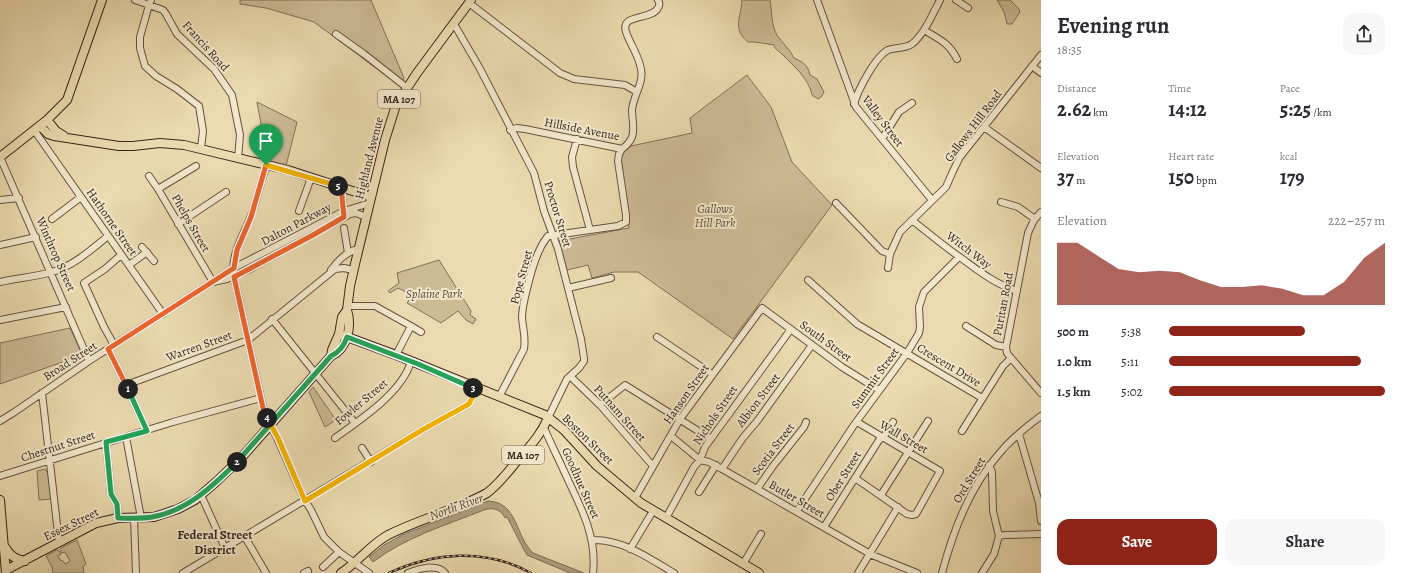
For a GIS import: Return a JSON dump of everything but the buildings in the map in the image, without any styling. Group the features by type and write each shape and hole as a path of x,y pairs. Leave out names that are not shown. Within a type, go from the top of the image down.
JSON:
{"main road":[{"path":"0,157 47,120 67,100 102,0"},
{"name":"Highland Avenue","path":"358,249 392,114 406,87 470,2"},
{"path":"47,120 56,131 69,138"},
{"path":"37,128 54,136 119,146 168,143 201,148 341,187 370,200"},
{"name":"Essex Street","path":"4,572 96,523 118,518 154,517 178,509 201,495 233,466 331,356 342,348 343,336 349,317 347,308 358,249"},
{"name":"Boston Street","path":"343,336 411,361 477,389 535,411 548,418 564,430 597,466 635,498 653,511 759,573"},
{"name":"MA 107","path":"341,573 355,563 370,547 386,536 487,493 501,480 544,428 548,418"},
{"path":"0,500 4,544 4,572"},
{"path":"4,544 9,554 14,558 25,561"}],"street":[{"name":"Francis Road","path":"135,0 150,3 163,10 178,34 214,69 232,95 240,135 238,158"},
{"name":"Hillside Avenue","path":"510,130 525,128 622,149 632,136 632,110 641,78 641,69 626,33 626,24 630,20 653,14 659,7 660,3 658,0"},
{"name":"Valley Street","path":"817,0 854,104 932,200"},
{"path":"854,104 860,88 880,56 892,49 910,45 924,30 940,0"},
{"path":"956,0 968,8"},
{"path":"470,2 560,73 574,79 625,85 637,92"},
{"path":"150,3 140,37 143,61 149,70 199,106 203,132 201,148"},
{"name":"Proctor Street","path":"454,24 479,67 510,130 534,174 552,235 558,249 581,339 584,358 582,365 564,383 548,418"},
{"path":"924,30 948,45 957,59"},
{"path":"336,34 406,87"},
{"name":"Gallows Hill Road","path":"888,268 890,254 900,232 946,187 960,157 1041,55"},
{"path":"1032,66 1041,73"},
{"path":"882,139 899,112 912,103"},
{"path":"984,127 1041,168"},
{"name":"Hathorne Street","path":"37,128 44,144 163,314"},
{"path":"44,144 46,138 54,136"},
{"path":"577,139 572,157 572,167 590,230"},
{"path":"552,235 618,226 626,222 618,161 618,154 622,149"},
{"name":"Winthrop Street","path":"0,157 20,198 89,361"},
{"path":"266,165 251,217 237,250 234,268 234,277 265,415 278,438 305,501 324,537 339,552 369,573"},
{"path":"158,190 196,166"},
{"name":"Phelps Street","path":"149,176 213,282"},
{"path":"299,211 311,178"},
{"path":"341,187 344,214"},
{"path":"178,224 226,192"},
{"path":"52,219 81,197"},
{"path":"0,200 20,198"},
{"name":"Dalton Parkway","path":"234,268 370,200"},
{"path":"1001,202 1016,207 1035,220"},
{"path":"836,203 882,251 890,254"},
{"name":"Puritan Road","path":"1041,212 1028,233 1006,347 1007,353 1041,392"},
{"name":"Dalton Parkway","path":"234,277 313,235 344,214 354,213 366,217"},
{"name":"Witch Way","path":"912,220 991,280 1017,290"},
{"path":"344,228 348,252"},
{"name":"Pope Street","path":"499,397 524,349 525,341 522,315 529,282 540,248 548,236 552,235"},
{"path":"0,282 52,272 76,261 108,236"},
{"path":"0,245 36,237"},
{"name":"Warren Street","path":"329,273 337,261 348,252 358,249"},
{"path":"129,265 145,250 154,261"},
{"path":"114,345 84,283 122,255"},
{"name":"Summit Street","path":"796,511 879,390 907,353 920,330 919,307 924,292 959,256"},
{"name":"Broad Street","path":"0,421 89,361 234,268"},
{"name":"Warren Street","path":"126,385 248,340 335,269 341,268 353,270"},
{"name":"Broad Street","path":"213,282 234,277"},
{"path":"568,288 611,278"},
{"name":"Crescent Drive","path":"808,280 858,324 907,353 919,362 982,398"},
{"path":"347,308 375,306 421,332"},
{"path":"0,320 66,307"},
{"name":"South Street","path":"762,308 852,374 879,390"},
{"name":"Hanson Street","path":"635,498 680,419 762,308"},
{"path":"272,319 355,423"},
{"path":"396,356 411,326"},
{"path":"966,326 996,345 1006,347"},
{"name":"Nichols Street","path":"666,518 694,467 700,460 703,451 791,329"},
{"path":"657,337 712,374"},
{"name":"Albion Street","path":"722,469 742,439 758,420 812,345"},
{"path":"108,349 147,431"},
{"path":"962,431 1003,366 1011,358"},
{"name":"Fowler Street","path":"335,438 392,392 409,370 411,361"},
{"name":"Putnam Street","path":"570,376 600,405 653,466"},
{"path":"1035,386 1041,381"},
{"path":"600,405 625,385 711,439"},
{"path":"183,573 371,462 422,430 469,404 477,389"},
{"path":"42,393 60,542"},
{"name":"Chestnut Street","path":"0,476 106,442 261,398"},
{"name":"Ord Street","path":"942,573 966,505 990,465 998,454 1041,416"},
{"path":"881,495 928,421"},
{"name":"Scotia Street","path":"757,489 804,427 806,422"},
{"name":"Wall Street","path":"857,422 940,471 916,514 907,514 898,507"},
{"name":"Ober Street","path":"824,527 892,422"},
{"name":"Goodhue Street","path":"544,428 582,508 592,540 594,558 593,573"},
{"path":"1019,434 1039,503 1041,521"},
{"name":"Butler Street","path":"671,436 700,460 716,465 870,554 917,573"},
{"path":"126,437 138,518 136,573"},
{"path":"106,442 111,494 117,504 118,518"},
{"path":"362,448 371,462"},
{"path":"699,492 716,465"},
{"path":"982,573 994,554 999,536 993,511 992,472 990,465"},
{"path":"855,478 898,507 858,573"},
{"path":"201,495 225,548"},
{"path":"630,548 653,511"},
{"path":"743,564 761,534"},
{"path":"999,536 1041,534"},
{"path":"245,537 266,573"},
{"path":"592,540 612,541 630,548 674,573"},
{"path":"323,567 339,552"},
{"path":"196,566 198,573"},
{"path":"408,573 419,569 437,568 445,573"}],"green space":[{"path":"240,0 371,0 404,78 400,86 314,22 266,8 240,4"},
{"path":"742,0 770,0 773,22 777,35 794,58 805,64 810,75 817,79 824,92 821,97 818,99 812,95 804,78 776,49 774,45 748,42 743,37 739,28"},
{"path":"997,0 1010,0 1019,9 1020,12 1012,24 1007,24 1004,12"},
{"name":"Gallows Hill Park","path":"747,75 771,107 792,162 832,205 733,339 638,272 614,272 592,278 588,265 567,270 559,241 629,228 621,158 624,152 631,146 692,133 690,118"},
{"path":"257,102 297,122 286,166 260,159 263,135"},
{"name":"Splaine Park","path":"439,260 471,311 470,315 476,319 473,324 466,320 458,311 441,323 407,303 412,295 398,288 390,293 388,291 399,283 397,273"},
{"path":"70,328 81,352 80,356 0,384 0,343"},
{"path":"313,387 336,420 325,427 309,392"},
{"path":"45,469 48,473 51,499 39,500 37,471"},
{"path":"77,540 86,564 83,567 84,573 53,573 52,567 46,556 57,550 61,554 58,556 65,564 70,561 65,552 62,553 60,550 61,548"}],"shaded area":[{"path":"488,501 498,503 511,513 527,546 533,553 584,573 570,573 527,555 507,517 505,518 499,511 493,509 484,510 427,532 399,545 373,562 369,557 384,545 402,535"}],"railway":[{"path":"389,573 424,561 442,557 460,556 478,556 496,560 514,565 531,573"}],"district":[{"name":"Federal Street District","path":"215,542"}],"route":[{"path":"266,165 251,217 237,250 234,268 108,349 147,431 106,442 111,494 117,504 118,518 154,517 178,509 195,500 242,457 270,425 327,362 331,356 342,348 347,337 418,364 477,389 475,395 469,404 422,430 305,501 278,438 270,425 265,415 234,277 344,217 344,211 341,187 288,170 266,165"}],"water label":[{"name":"North River","path":"456,506"}]}
